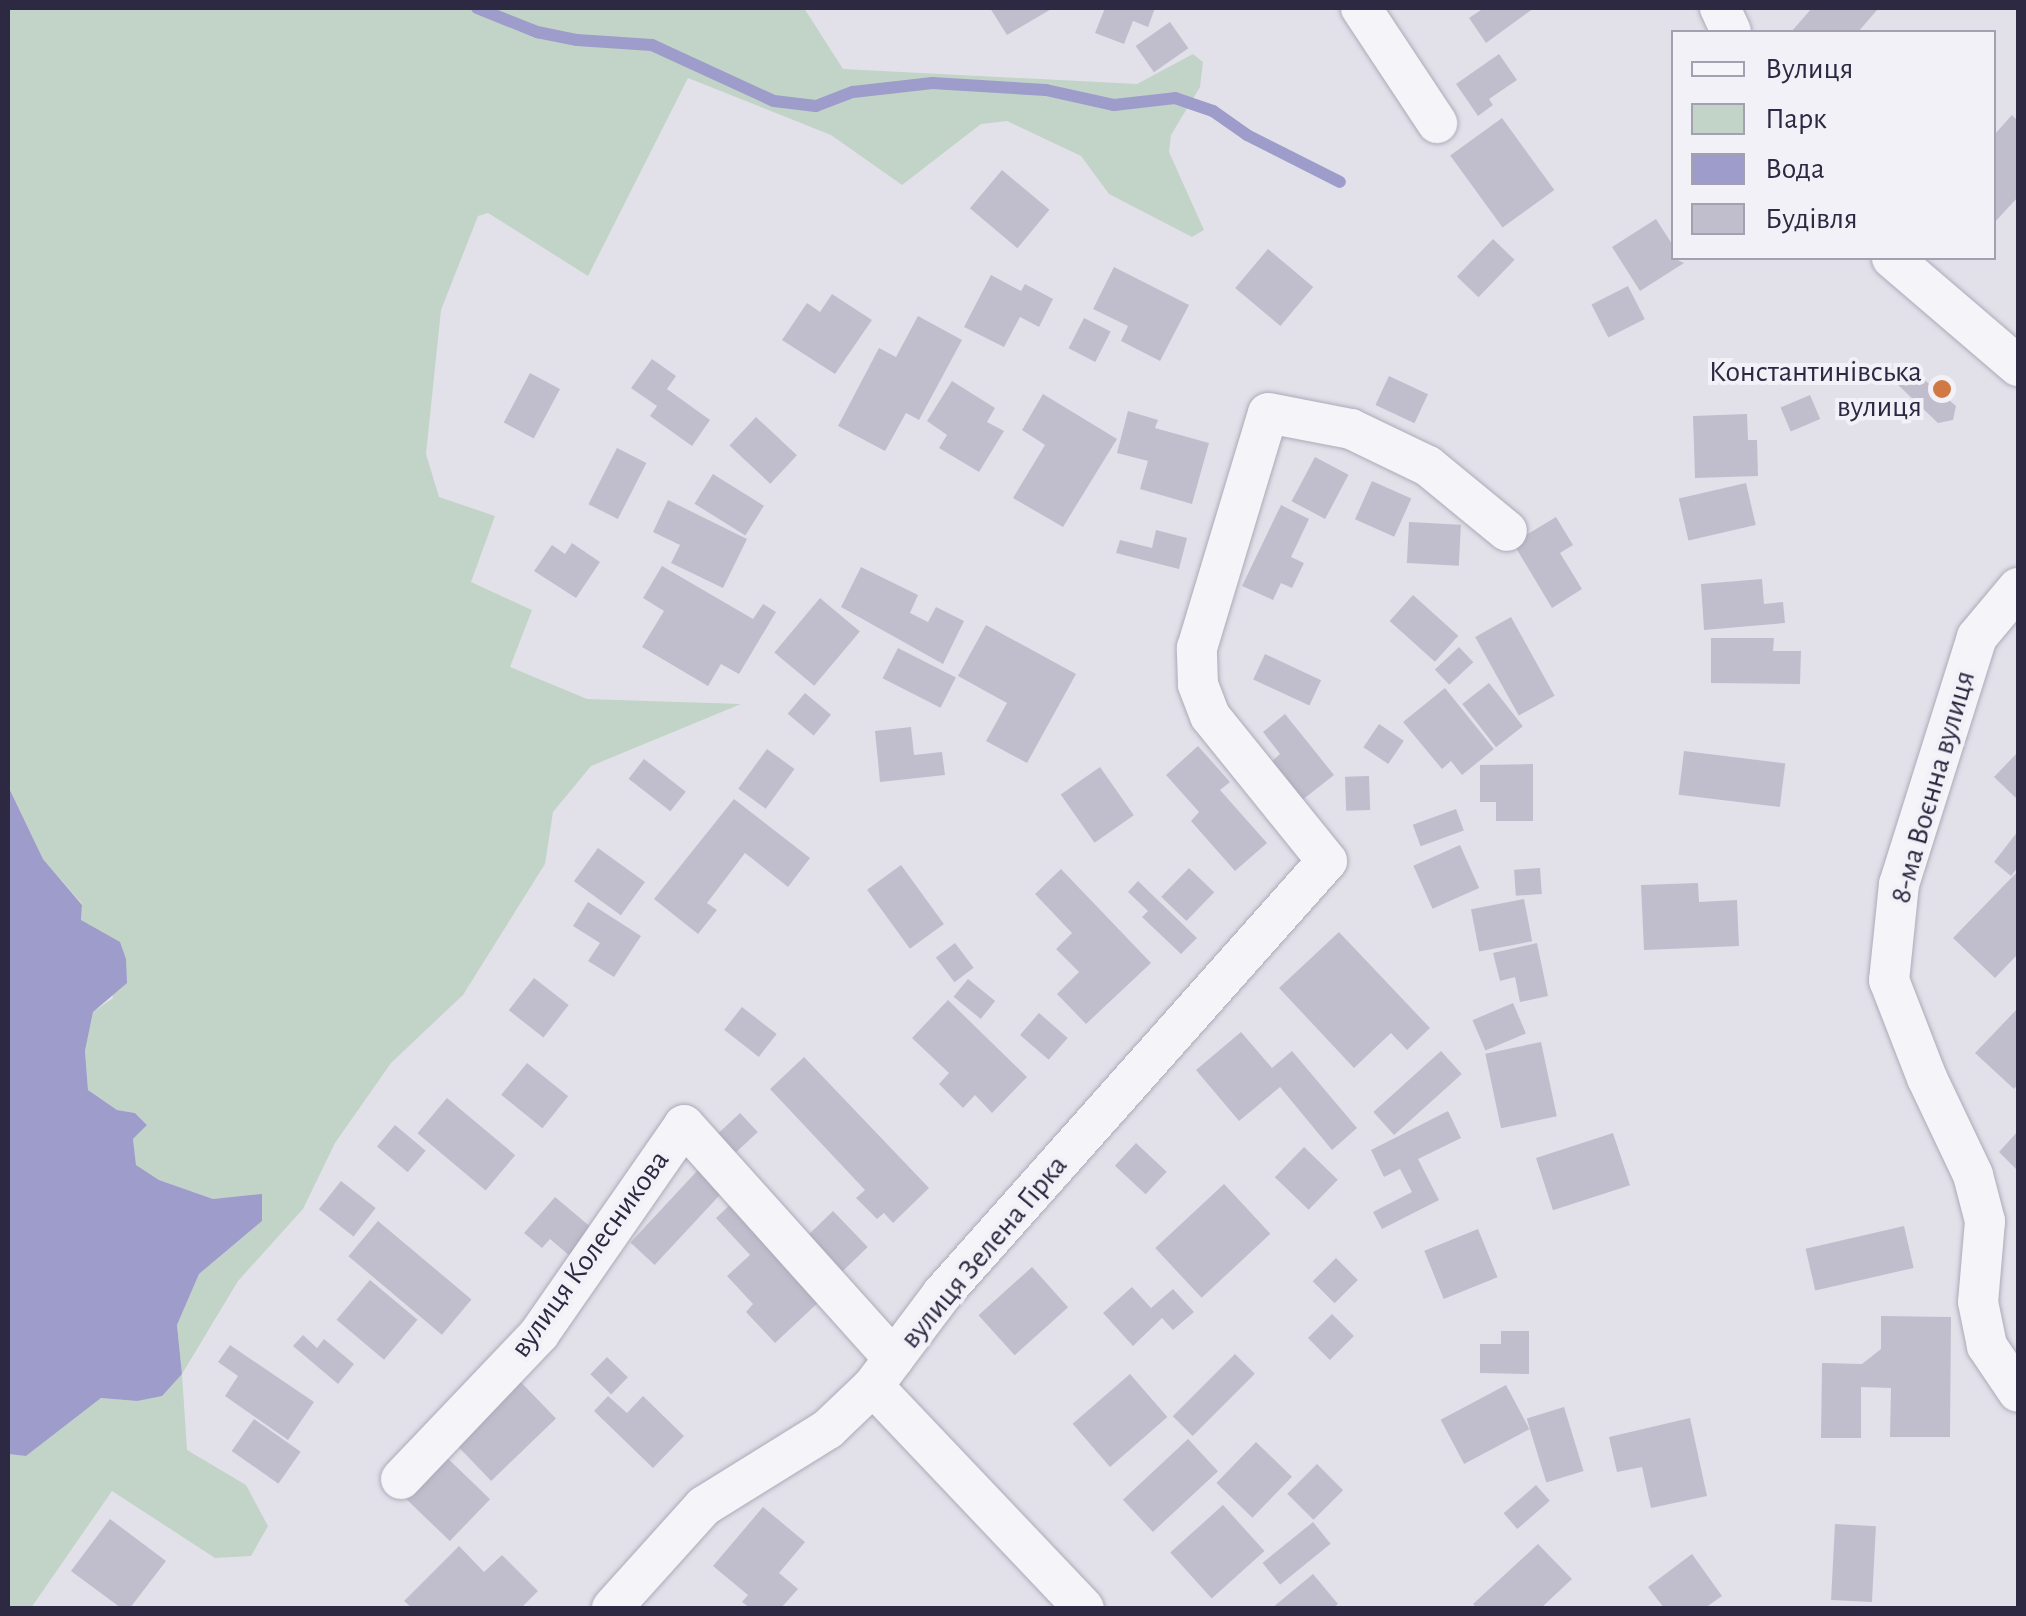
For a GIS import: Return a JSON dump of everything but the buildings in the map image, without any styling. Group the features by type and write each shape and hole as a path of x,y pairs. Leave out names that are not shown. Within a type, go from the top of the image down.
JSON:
{"street":[{"path":"1361,8 1438,123"},
{"path":"1894,260 2018,366"},
{"name":"вулиця Зелена Гірка","path":"612,1608 704,1506 828,1429 884,1373 942,1294 1327,860 1210,716 1198,684 1197,648 1268,414 1351,429 1428,466 1506,531"},
{"name":"8-ма Воєнна вулиця","path":"2018,588 1977,637 1900,884 1889,980 1927,1078 1973,1175 1985,1222 1978,1302 1987,1346 2018,1392"},
{"name":"вулиця Колесникова","path":"401,1479 540,1334 684,1125 884,1373 1084,1608"}],"green space":[{"path":"8,8 804,8 843,69 1137,84 1193,54 1203,62 1200,87 1171,135 1169,152 1204,230 1192,237 1109,194 1081,156 1007,121 981,124 902,185 831,135 688,78 588,276 488,213 478,216 441,310 426,454 439,497 495,516 471,582 532,610 510,667 587,699 741,704 591,766 553,812 545,864 463,995 391,1063 335,1143 303,1209 238,1281 182,1374 177,1325 199,1274 262,1221 262,1195 213,1199 159,1180 136,1165 133,1139 147,1125 135,1113 117,1110 88,1090 85,1051 93,1012 113,998 93,931 81,920 82,904 43,859 8,786"},
{"path":"182,1374 187,1450 246,1485 268,1526 251,1556 215,1558 112,1491 31,1608 8,1608 8,1454 26,1456 101,1398 137,1401"}],"water":[{"path":"8,786 43,859 82,905 81,920 120,942 126,959 127,983 93,1012 85,1051 88,1090 117,1110 135,1113 147,1125 133,1139 136,1165 159,1180 213,1199 262,1194 262,1221 199,1274 177,1325 182,1374 162,1396 137,1401 101,1398 26,1456 8,1454"}],"waterway":[{"path":"477,8 537,32 577,40 652,45 774,101 816,106 853,92 932,83 1046,90 1114,105 1175,98 1213,111 1247,135 1340,182"}],"place":[{"name":"Константинівська вулиця","path":"1942,389"}]}
